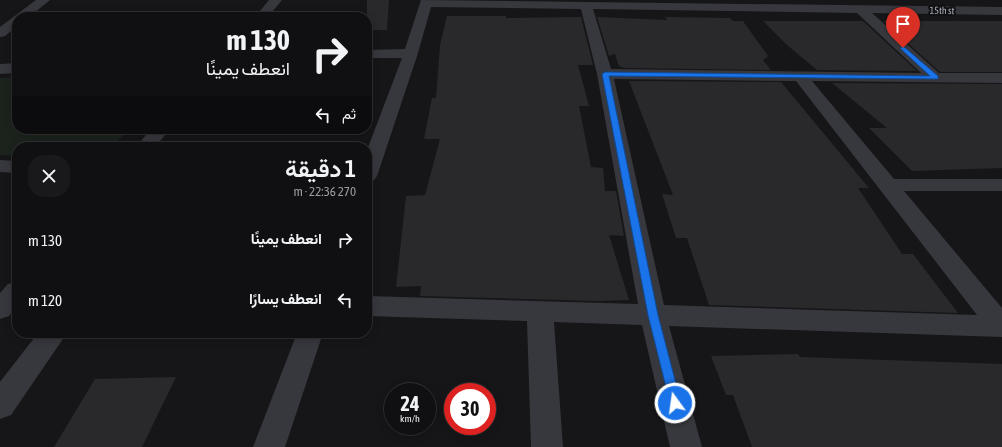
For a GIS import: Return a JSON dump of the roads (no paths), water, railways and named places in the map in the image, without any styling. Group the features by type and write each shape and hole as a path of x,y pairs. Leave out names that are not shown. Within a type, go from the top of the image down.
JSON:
{"street":[{"path":"28,12 44,0"},
{"path":"265,12 276,0"},
{"path":"892,0 904,9"},
{"path":"372,162 411,53 426,1"},
{"name":"15th st","path":"426,1 586,5 713,3 860,9 1002,11"},
{"path":"586,5 605,74 653,315 686,447"},
{"path":"860,9 936,78"},
{"path":"0,34 12,24"},
{"path":"372,54 411,53"},
{"path":"0,69 12,68"},
{"path":"605,74 1002,78"},
{"path":"800,76 1002,326"},
{"path":"149,142 157,134"},
{"path":"0,166 12,167"},
{"path":"888,185 1002,185"},
{"path":"372,306 1002,326"},
{"path":"540,311 547,447"},
{"path":"0,405 50,338"},
{"path":"269,447 308,338"}]}
